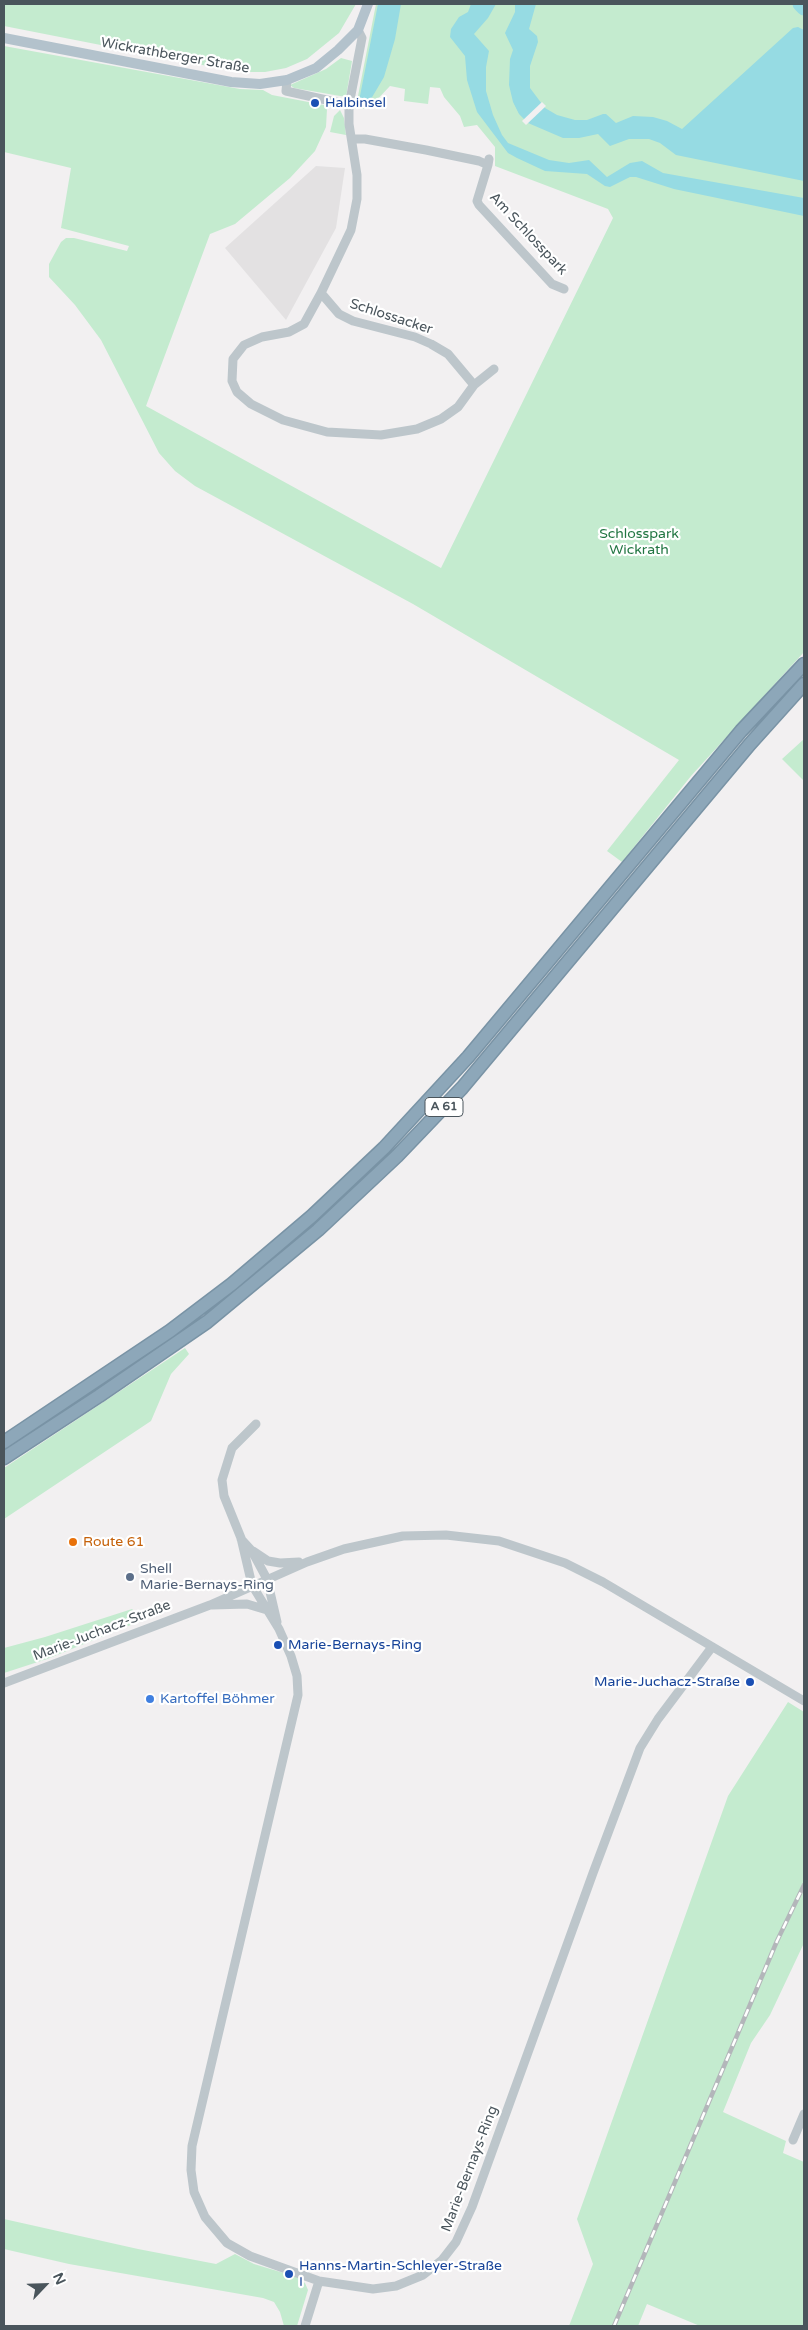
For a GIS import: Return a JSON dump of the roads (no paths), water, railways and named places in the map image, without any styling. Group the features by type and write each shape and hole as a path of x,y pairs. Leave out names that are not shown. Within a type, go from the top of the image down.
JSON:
{"highway":[{"name":"A 61","path":"4,1442 170,1331 232,1284 312,1216 384,1148 468,1058 741,731 804,664"},
{"name":"A 61","path":"4,1458 100,1396 207,1322 318,1230 397,1156 462,1088 744,752 804,684"}],"main road":[{"name":"Wickrathberger Straße","path":"4,38 231,82 260,84 287,80 316,68 358,30 368,4"}],"street":[{"path":"358,30 362,38 350,105 349,124 357,175 358,199 351,230 304,324 289,332 262,337 244,345 233,359 232,381 237,392 251,404 283,420 314,430 381,435 417,429 442,420 458,407 474,385 494,369"},
{"path":"287,80 286,91 350,105"},
{"name":"Am Schlosspark","path":"352,139 365,138 489,162 477,201 479,206 552,284 564,289"},
{"name":"Schlossacker","path":"321,293 339,314 353,321 415,337 448,354 474,385"},
{"name":"Marie-Bernays-Ring","path":"256,1424 232,1448 222,1480 224,1496 241,1538 252,1585 279,1629 291,1656 297,1676 298,1695 192,2146 191,2170 194,2192 205,2217 226,2243 250,2256 319,2281 373,2289 396,2286 423,2275 442,2260 456,2242 472,2207 640,1748 658,1719 712,1647"},
{"name":"Marie-Juchacz-Straße","path":"4,1683 210,1605 307,1562 344,1549 403,1536 446,1535 499,1541 565,1563 603,1582 804,1701"},
{"name":"Marie-Bernays-Ring","path":"241,1538 252,1550 267,1579 273,1596 279,1629"},
{"name":"Marie-Juchacz-Straße","path":"252,1550 268,1561 280,1564 307,1562"},
{"name":"Marie-Juchacz-Straße","path":"210,1605 247,1604 267,1610"},
{"path":"793,2140 804,2114"},
{"path":"305,2326 319,2281"}],"water":[{"path":"378,4 401,4 395,39 384,77 371,99 362,103 359,101"},
{"path":"471,4 496,4 488,18 474,34 489,51 486,67 486,91 493,115 502,135 508,143 549,160 569,163 589,160 607,177 630,163 642,161 663,173 804,198 804,216 674,189 636,177 630,177 610,187 605,186 587,174 545,171 508,153 477,112 467,80 465,56 450,37 451,29 459,17 468,12"},
{"path":"515,4 536,4 529,29 537,36 538,42 530,66 530,88 545,108 557,115 575,120 587,120 603,114 606,114 616,123 633,116 653,117 667,121 682,129 793,28 798,27 804,30 804,181 676,155 660,143 649,139 629,139 610,146 598,134 579,138 563,138 528,123 519,114 513,102 509,85 510,59 513,50 505,33 515,12"}],"waterway":[{"path":"800,4 804,8"}],"railway":[{"path":"614,2326 777,1941 804,1885"}],"place":[{"name":"Halbinsel","path":"315,103"},
{"name":"Route 61","path":"73,1542"},
{"name":"Shell Marie-Bernays-Ring","path":"130,1577"},
{"name":"Marie-Bernays-Ring","path":"278,1645"},
{"name":"Marie-Juchacz-Straße","path":"750,1682"},
{"name":"Kartoffel Böhmer","path":"150,1699"},
{"name":"Hanns-Martin-Schleyer-Straße I","path":"289,2274"}],"park label":[{"name":"Schlosspark Wickrath","path":"639,542"}]}
